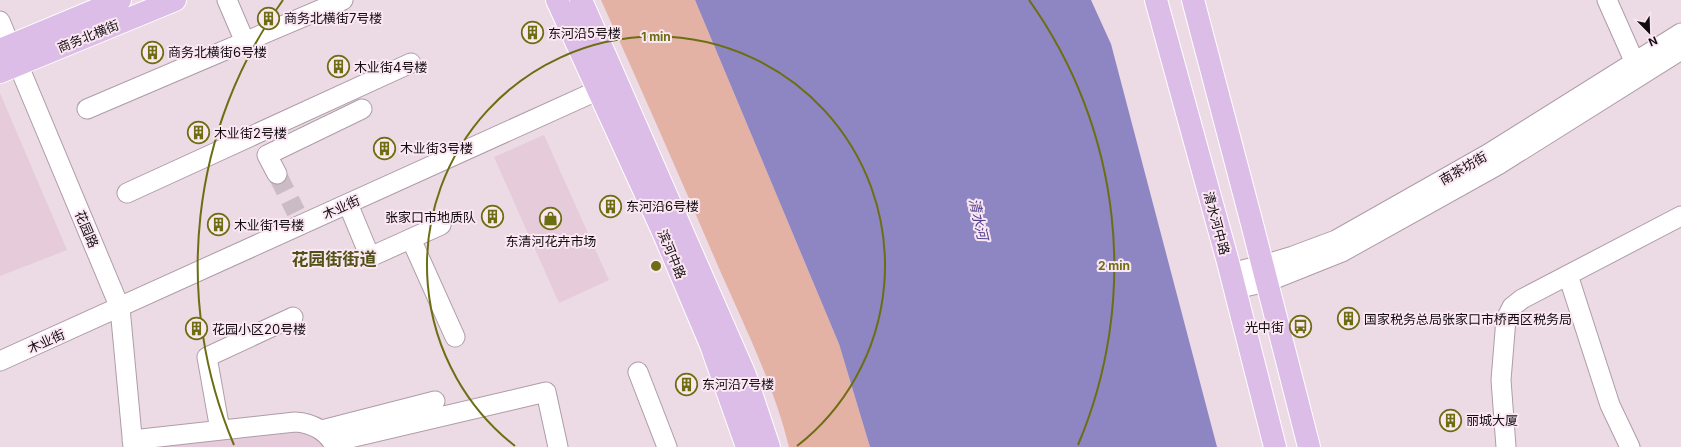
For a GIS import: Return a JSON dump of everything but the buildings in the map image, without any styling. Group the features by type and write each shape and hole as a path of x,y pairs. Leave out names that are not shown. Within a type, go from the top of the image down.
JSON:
{"main road":[{"name":"商务北横街","path":"7,58 120,0"},
{"name":"商务北横街","path":"7,58 176,0"},
{"name":"滨河中路","path":"557,0 608,86 745,375 768,443"},
{"name":"滨河中路","path":"581,0 608,86 664,234 711,345 746,447"},
{"name":"清水河中路","path":"1156,0 1233,281 1276,447"},
{"path":"1193,0 1309,447"}],"street":[{"path":"227,0 245,42"},
{"path":"87,108 343,0"},
{"path":"1607,0 1638,69"},
{"name":"花园路","path":"0,21 7,58 120,308 133,444"},
{"name":"南茶坊街","path":"1233,281 1349,248 1498,165 1638,69 1681,33"},
{"name":"南茶坊街","path":"1638,69 1681,50"},
{"path":"127,193 411,63"},
{"name":"木业街","path":"0,361 120,308 299,219 348,204 608,86"},
{"path":"267,155 362,108"},
{"path":"257,134 277,174"},
{"path":"348,204 370,257 441,226"},
{"path":"1506,447 1501,380 1506,319 1512,307 1522,299 1681,216"},
{"path":"411,239 455,337"},
{"path":"1568,275 1610,404 1630,447"},
{"path":"220,430 207,357 293,317"},
{"path":"638,372 667,447"},
{"path":"133,444 220,430 295,422 306,423 330,440 356,442 546,392 557,447"},
{"path":"330,440 435,401"},
{"path":"746,447 768,443"}],"shaded area":[{"path":"601,0 695,0 839,344 870,447 789,447 783,424 758,355"},
{"path":"0,93 67,250 0,276"},
{"name":"东清河花卉市场","path":"544,135 609,280 559,303 494,157"},
{"path":"312,430 328,447 150,447"}],"water":[{"name":"清水河","path":"695,0 1091,0 1111,44 1217,447 870,447 839,344"}],"tunnel":[{"path":"277,174 296,212"}],"place":[{"name":"商务北横街7号楼","path":"268,18"},
{"name":"东河沿5号楼","path":"532,33"},
{"name":"商务北横街6号楼","path":"153,52"},
{"name":"木业街4号楼","path":"339,67"},
{"name":"木业街2号楼","path":"199,133"},
{"name":"木业街3号楼","path":"384,148"},
{"name":"东河沿6号楼","path":"611,206"},
{"name":"张家口市地质队","path":"492,217"},
{"name":"东清河花卉市场","path":"551,219"},
{"name":"木业街1号楼","path":"219,225"},
{"name":"国家税务总局张家口市桥西区税务局","path":"1348,319"},
{"name":"光中街","path":"1300,327"},
{"name":"花园小区20号楼","path":"197,329"},
{"name":"东河沿7号楼","path":"687,384"},
{"name":"丽城大厦","path":"1451,420"}],"district":[{"name":"花园街街道","path":"334,259"}]}
